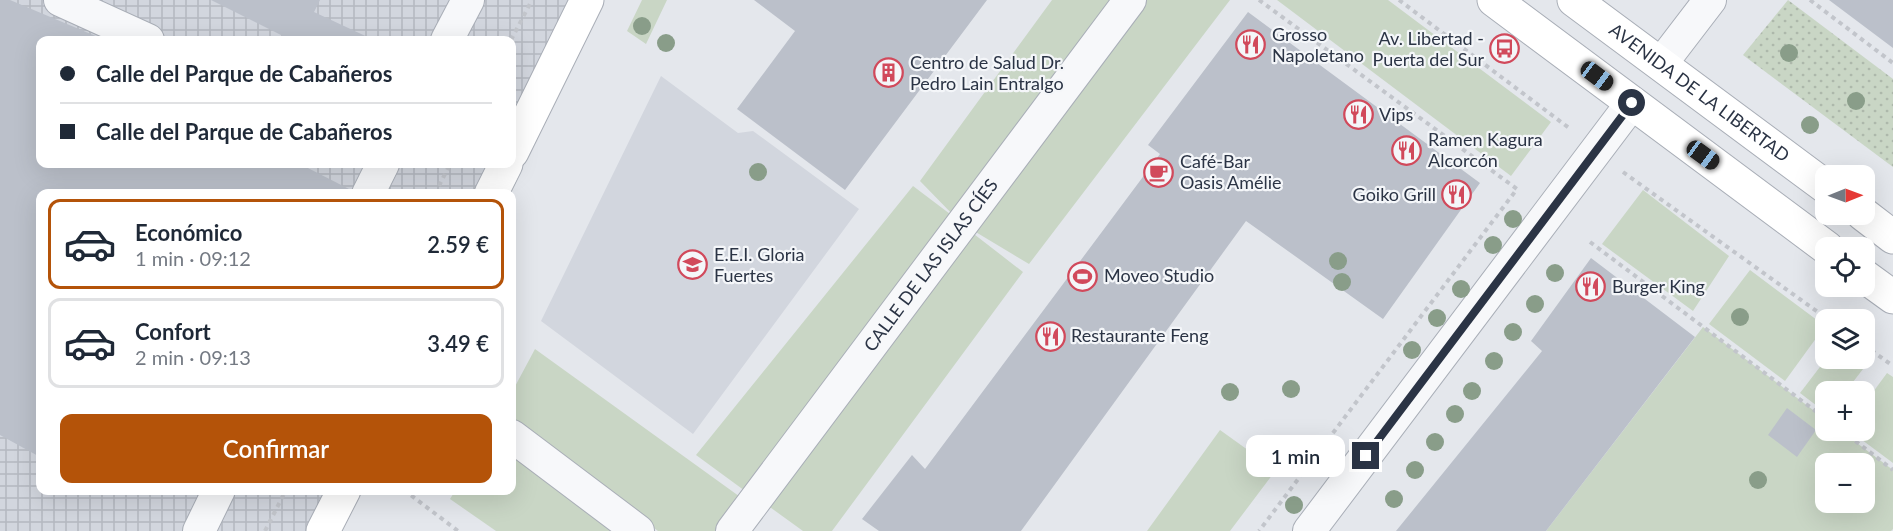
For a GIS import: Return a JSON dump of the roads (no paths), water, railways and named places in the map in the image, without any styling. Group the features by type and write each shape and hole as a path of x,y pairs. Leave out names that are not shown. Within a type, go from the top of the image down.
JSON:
{"street":[{"path":"60,0 139,36"},
{"path":"449,36 468,0"},
{"path":"516,144 587,0"},
{"name":"CALLE DE LAS ISLAS CÍES","path":"732,531 1131,0"},
{"path":"1494,0 1815,239"},
{"name":"AVENIDA DE LA LIBERTAD","path":"1574,0 1815,178"},
{"path":"1661,64 1710,0"},
{"path":"1309,531 1632,103"},
{"path":"370,189 381,168"},
{"path":"494,189 504,168"},
{"path":"1875,223 1893,237"},
{"path":"1875,284 1893,297"},
{"path":"516,439 638,531"},
{"path":"199,531 217,495"},
{"path":"323,531 342,495"}],"place":[{"name":"Grosso Napoletano","path":"1251,45"},
{"name":"Av. Libertad - Puerta del Sur","path":"1505,49"},
{"name":"Centro de Salud Dr. Pedro Lain Entralgo","path":"889,73"},
{"name":"Vips","path":"1358,115"},
{"name":"Ramen Kagura Alcorcón","path":"1407,150"},
{"name":"Café-Bar Oasis Amélie","path":"1159,172"},
{"name":"Goiko Grill","path":"1457,195"},
{"name":"E.E.I. Gloria Fuertes","path":"693,265"},
{"name":"Moveo Studio","path":"1083,276"},
{"name":"Burger King","path":"1591,287"},
{"name":"Restaurante Feng","path":"1050,336"}]}
